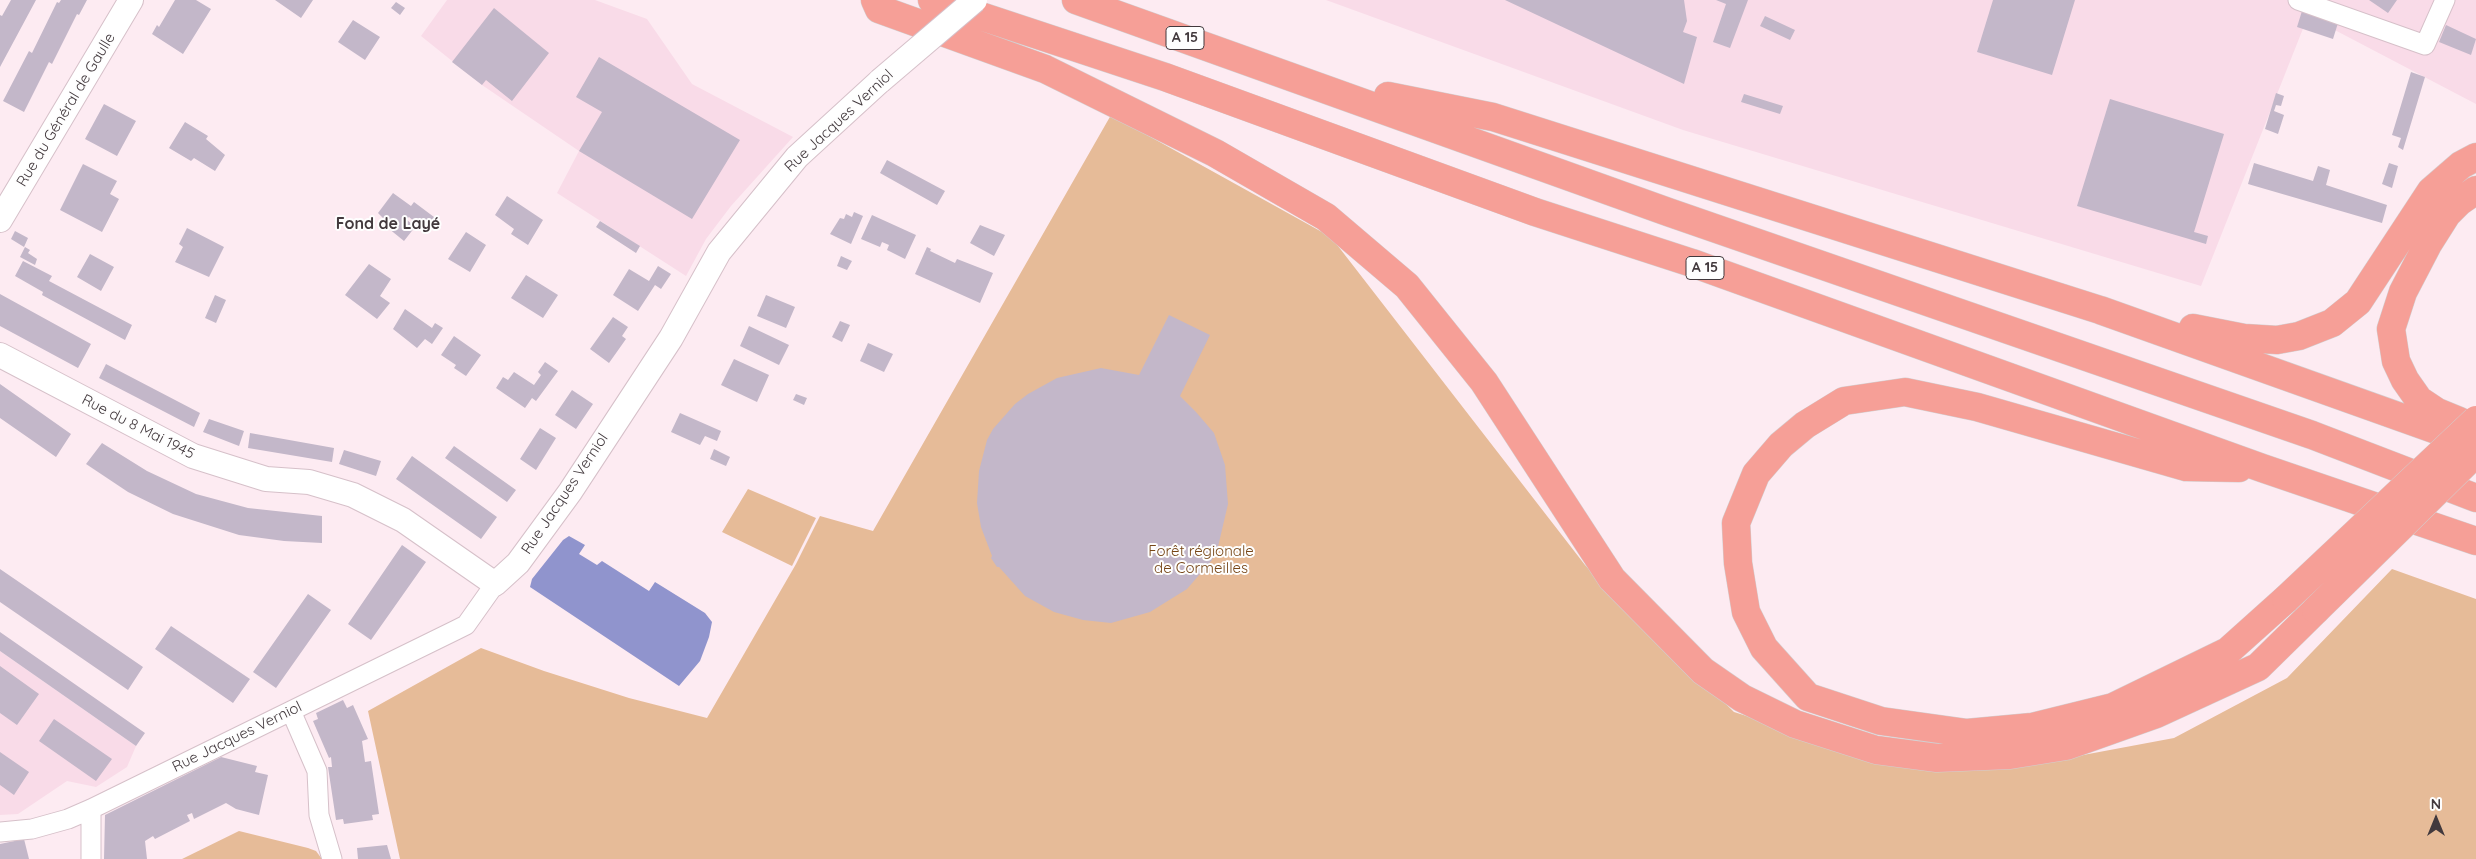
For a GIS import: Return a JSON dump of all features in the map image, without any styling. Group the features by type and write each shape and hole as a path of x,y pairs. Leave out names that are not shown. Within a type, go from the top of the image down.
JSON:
{"highway":[{"path":"875,0 879,9 1046,69 1215,153 1326,217 1407,286 1484,382 1612,579 1702,671 1742,698 1795,724 1876,750 1937,758 2010,755 2066,746 2156,714 2258,667 2476,453"},
{"name":"A 15","path":"932,0 1165,77 1535,212 1701,267 2262,468 2476,541"},
{"name":"A 15","path":"1076,0 1294,76 1668,212 2312,435 2476,498"},
{"path":"1294,76 1493,117 2100,310 2476,444"},
{"path":"2100,310 2214,333 2263,340 2284,339 2314,331 2344,315 2358,302 2431,191 2461,165 2476,157"},
{"path":"2476,190 2459,202 2447,214 2428,244 2403,292 2391,328 2396,361 2405,380 2419,400 2437,412 2476,429"},
{"path":"2262,468 2186,467 1977,406 1905,392 1844,401 1799,430 1781,445 1756,474 1736,523 1738,563 1746,612 1764,648 1808,697 1881,721 1967,733 2032,727 2113,707 2228,650 2286,599 2476,420"}],"street":[{"name":"Rue du Général de Gaulle","path":"0,219 131,0"},
{"name":"Rue Jacques Verniol","path":"0,832 32,828 68,818 91,808 466,625 495,584 518,563 570,492 670,338 719,252 797,157 975,0"},
{"path":"2298,0 2425,45 2445,0"},
{"name":"Rue du 8 Mai 1945","path":"0,355 193,456 266,478 309,482 353,494 403,520 495,584"},
{"path":"290,711 317,770 320,815 332,859"},
{"path":"91,808 91,859"}],"shaded area":[{"path":"447,0 595,0 647,19 692,84 793,137 731,206 706,239 686,276 557,193 579,151 482,85 421,36"},
{"path":"1326,0 2476,0 2476,104 2308,16 2201,286 1683,130"},
{"path":"0,651 136,746 127,767 96,787 67,781 18,814 0,815"}],"green space":[{"name":"Forêt régionale de Cormeilles","path":"1111,115 1331,237 1585,565 1734,712 1885,760 2019,767 2174,738 2287,678 2392,569 2476,599 2476,859 400,859 368,711 481,648 544,671 629,698 707,718 796,564 820,516 873,531"},
{"path":"748,489 816,518 792,566 722,532"},
{"path":"239,831 308,848 316,851 322,859 182,859"}],"water":[{"path":"569,536 585,545 579,554 597,565 602,561 649,591 655,582 705,613 712,622 709,637 700,661 679,686 530,587 532,579 563,540"}],"building":[{"path":"11,0 36,0 0,67 0,15 2,16"},
{"path":"61,0 87,0 79,15 77,14 52,64 49,62 24,112 3,101 29,51 32,53 57,2 59,3"},
{"path":"175,0 196,0 211,9 183,54 152,34 157,25 159,27"},
{"path":"275,0 313,0 301,18"},
{"path":"1505,0 1684,0 1687,21 1683,32 1697,37 1684,84"},
{"path":"1716,0 1748,0 1730,48 1713,42 1726,4"},
{"path":"1993,0 2075,0 2052,75 1977,52"},
{"path":"2369,0 2397,0 2388,13"},
{"path":"396,2 405,8 400,15 391,8"},
{"path":"494,8 549,53 512,101 486,80 482,85 452,62"},
{"path":"2302,11 2338,23 2333,39 2297,27"},
{"path":"1765,16 1795,30 1790,40 1760,26"},
{"path":"353,20 380,37 365,60 338,42"},
{"path":"2446,25 2476,39 2471,55 2439,42"},
{"path":"599,57 740,140 692,219 579,151 602,112 576,97"},
{"path":"2411,72 2425,77 2403,150 2398,147 2401,138 2392,135"},
{"path":"2276,93 2284,96 2281,106 2276,105 2274,111 2284,115 2278,134 2265,129"},
{"path":"1744,94 1783,106 1780,114 1741,102"},
{"path":"2110,99 2224,134 2194,232 2208,236 2206,244 2077,206"},
{"path":"104,104 136,121 117,156 85,139"},
{"path":"185,122 208,136 206,139 225,155 215,171 194,158 191,161 169,148"},
{"path":"887,160 945,191 937,205 880,173"},
{"path":"2254,163 2313,181 2318,166 2330,170 2326,185 2387,205 2382,223 2248,184"},
{"path":"2389,163 2398,166 2392,188 2382,184"},
{"path":"83,164 117,181 110,194 119,199 102,232 60,210"},
{"path":"393,193 411,206 414,202 438,220 428,233 409,217 406,219 415,227 404,241 388,228 390,225 378,213"},
{"path":"507,196 543,220 528,245 511,234 514,229 495,215"},
{"path":"854,212 863,216 851,244 830,234 840,218 844,219 846,214 852,217"},
{"path":"872,215 916,235 905,259 887,250 889,245 882,242 880,247 861,239"},
{"path":"600,221 640,246 636,253 596,227"},
{"path":"980,225 1005,235 994,256 970,243"},
{"path":"187,228 224,247 209,277 175,262 183,247 179,244"},
{"path":"15,231 28,238 24,247 11,239"},
{"path":"466,232 486,245 470,272 448,259"},
{"path":"25,247 30,250 28,253 37,259 35,265 20,257"},
{"path":"927,247 931,249 930,251 955,263 957,259 993,273 980,303 915,274"},
{"path":"90,254 114,267 101,291 77,277"},
{"path":"841,256 852,261 847,270 837,266"},
{"path":"23,261 52,276 49,281 132,325 125,340 42,295 43,292 15,276"},
{"path":"369,264 391,279 380,296 390,303 377,319 345,295"},
{"path":"658,266 671,274 661,289 655,285 638,311 613,295 629,269 649,281"},
{"path":"526,275 558,295 543,318 511,298"},
{"path":"0,294 91,344 78,368 0,326"},
{"path":"215,295 226,300 216,323 205,318"},
{"path":"766,295 795,307 786,328 757,316"},
{"path":"405,309 432,328 435,323 443,328 432,344 425,339 417,348 393,329"},
{"path":"1169,315 1210,335 1180,396 1214,433 1225,465 1228,504 1217,551 1212,560 1187,589 1150,612 1111,623 1083,620 1054,612 1025,596 997,567 991,558 992,556 981,527 977,503 979,471 987,440 993,429 1015,404 1028,394 1057,378 1101,368 1139,375"},
{"path":"613,317 628,327 622,336 626,339 609,363 590,349"},
{"path":"840,321 850,325 842,342 832,337"},
{"path":"749,326 789,345 779,365 740,346"},
{"path":"454,336 481,355 466,376 454,368 456,365 441,355"},
{"path":"868,343 893,354 884,372 860,361"},
{"path":"734,359 769,375 757,402 721,385"},
{"path":"545,362 558,371 536,401 532,398 525,408 496,388 503,377 508,380 514,372 534,385 541,375 538,372"},
{"path":"106,364 200,413 194,427 99,378"},
{"path":"0,384 71,434 56,457 0,418"},
{"path":"572,390 593,404 576,429 555,415"},
{"path":"796,394 807,398 804,405 793,400"},
{"path":"680,413 721,431 717,441 705,436 700,445 671,432"},
{"path":"209,419 244,431 239,446 203,432"},
{"path":"540,428 556,438 536,470 520,459"},
{"path":"250,433 334,448 332,462 248,448"},
{"path":"102,443 147,471 196,494 248,508 322,516 322,543 284,541 239,535 173,514 128,492 86,464"},
{"path":"454,446 516,490 507,502 445,458"},
{"path":"714,449 730,457 726,466 710,459"},
{"path":"344,450 381,461 376,476 339,464"},
{"path":"412,456 497,517 481,539 396,479"},
{"path":"402,545 426,562 371,640 348,624"},
{"path":"0,569 143,667 128,690 0,602"},
{"path":"308,594 331,610 276,688 253,672"},
{"path":"171,626 250,679 233,703 155,649"},
{"path":"0,632 145,733 136,746 0,651"},
{"path":"0,666 39,694 17,725 0,713"},
{"path":"343,700 347,708 353,705 368,739 362,741 365,762 371,761 379,814 372,815 373,820 344,824 343,819 336,820 328,767 332,767 331,757 329,758 313,721 318,719 316,713"},
{"path":"54,719 112,759 96,781 39,741"},
{"path":"0,752 29,772 14,795 0,785"},
{"path":"221,757 257,766 255,772 268,775 259,815 236,809 226,803 194,819 192,813 187,815 190,821 155,839 153,836 145,841 147,859 104,859 105,815"},
{"path":"24,839 29,859 0,859 0,844"},
{"path":"387,845 391,859 358,859 357,848"}],"district":[{"name":"Fond de Layé","path":"388,224"}]}
